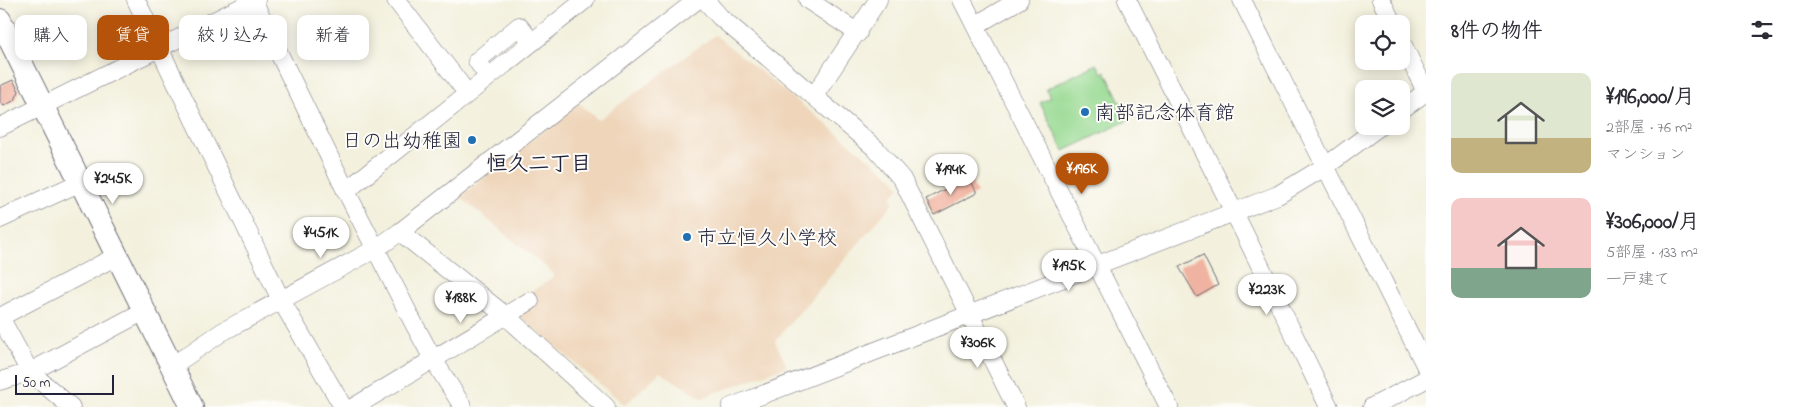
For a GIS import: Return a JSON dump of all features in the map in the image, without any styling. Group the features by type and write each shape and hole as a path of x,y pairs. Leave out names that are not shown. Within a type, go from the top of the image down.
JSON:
{"main road":[{"path":"0,20 192,407"}],"street":[{"path":"136,0 143,15"},
{"path":"169,43 254,0 346,191 433,360 463,407"},
{"path":"396,0 467,93"},
{"path":"346,191 531,41 585,0"},
{"path":"172,366 222,332 377,248 400,232 698,0"},
{"path":"705,0 720,17 875,148 902,180 935,242 969,316 1016,407"},
{"path":"808,0 858,33"},
{"path":"814,96 858,33 878,0"},
{"path":"962,0 1169,407"},
{"path":"976,25 1019,0"},
{"path":"1127,0 1234,212 1329,407"},
{"path":"1242,0 1426,367"},
{"path":"1382,0 1389,15"},
{"path":"1410,59 1426,92 1410,104"},
{"path":"0,127 135,60"},
{"path":"163,60 281,300 343,407"},
{"path":"730,407 969,316 1297,186 1368,135"},
{"path":"0,219 81,182"},
{"path":"400,232 506,316 606,407"},
{"path":"71,407 30,372 0,317 117,256"},
{"path":"354,407 530,301"},
{"path":"0,381 30,372 144,312"},
{"path":"1372,407 1426,379"}],"shaded area":[{"name":"市立恒久小学校","path":"715,35 893,178 900,187 891,197 894,202 775,341 787,366 702,398 660,372 625,405 508,307 553,277 553,273 460,197 579,103 598,120"}],"green space":[{"name":"南部記念体育館","path":"1097,64 1102,73 1105,71 1129,120 1064,151 1040,103 1050,98 1046,89"}],"building":[{"path":"13,80 19,91 15,100 4,106 0,103 0,86"},
{"path":"969,177 977,193 934,215 926,199"},
{"path":"1203,255 1218,285 1197,297 1179,267"}],"place":[{"name":"南部記念体育館","path":"1085,112"},
{"name":"日の出幼稚園","path":"472,140"},
{"name":"市立恒久小学校","path":"687,237"}],"district":[{"name":"恒久二丁目","path":"539,163"}]}
